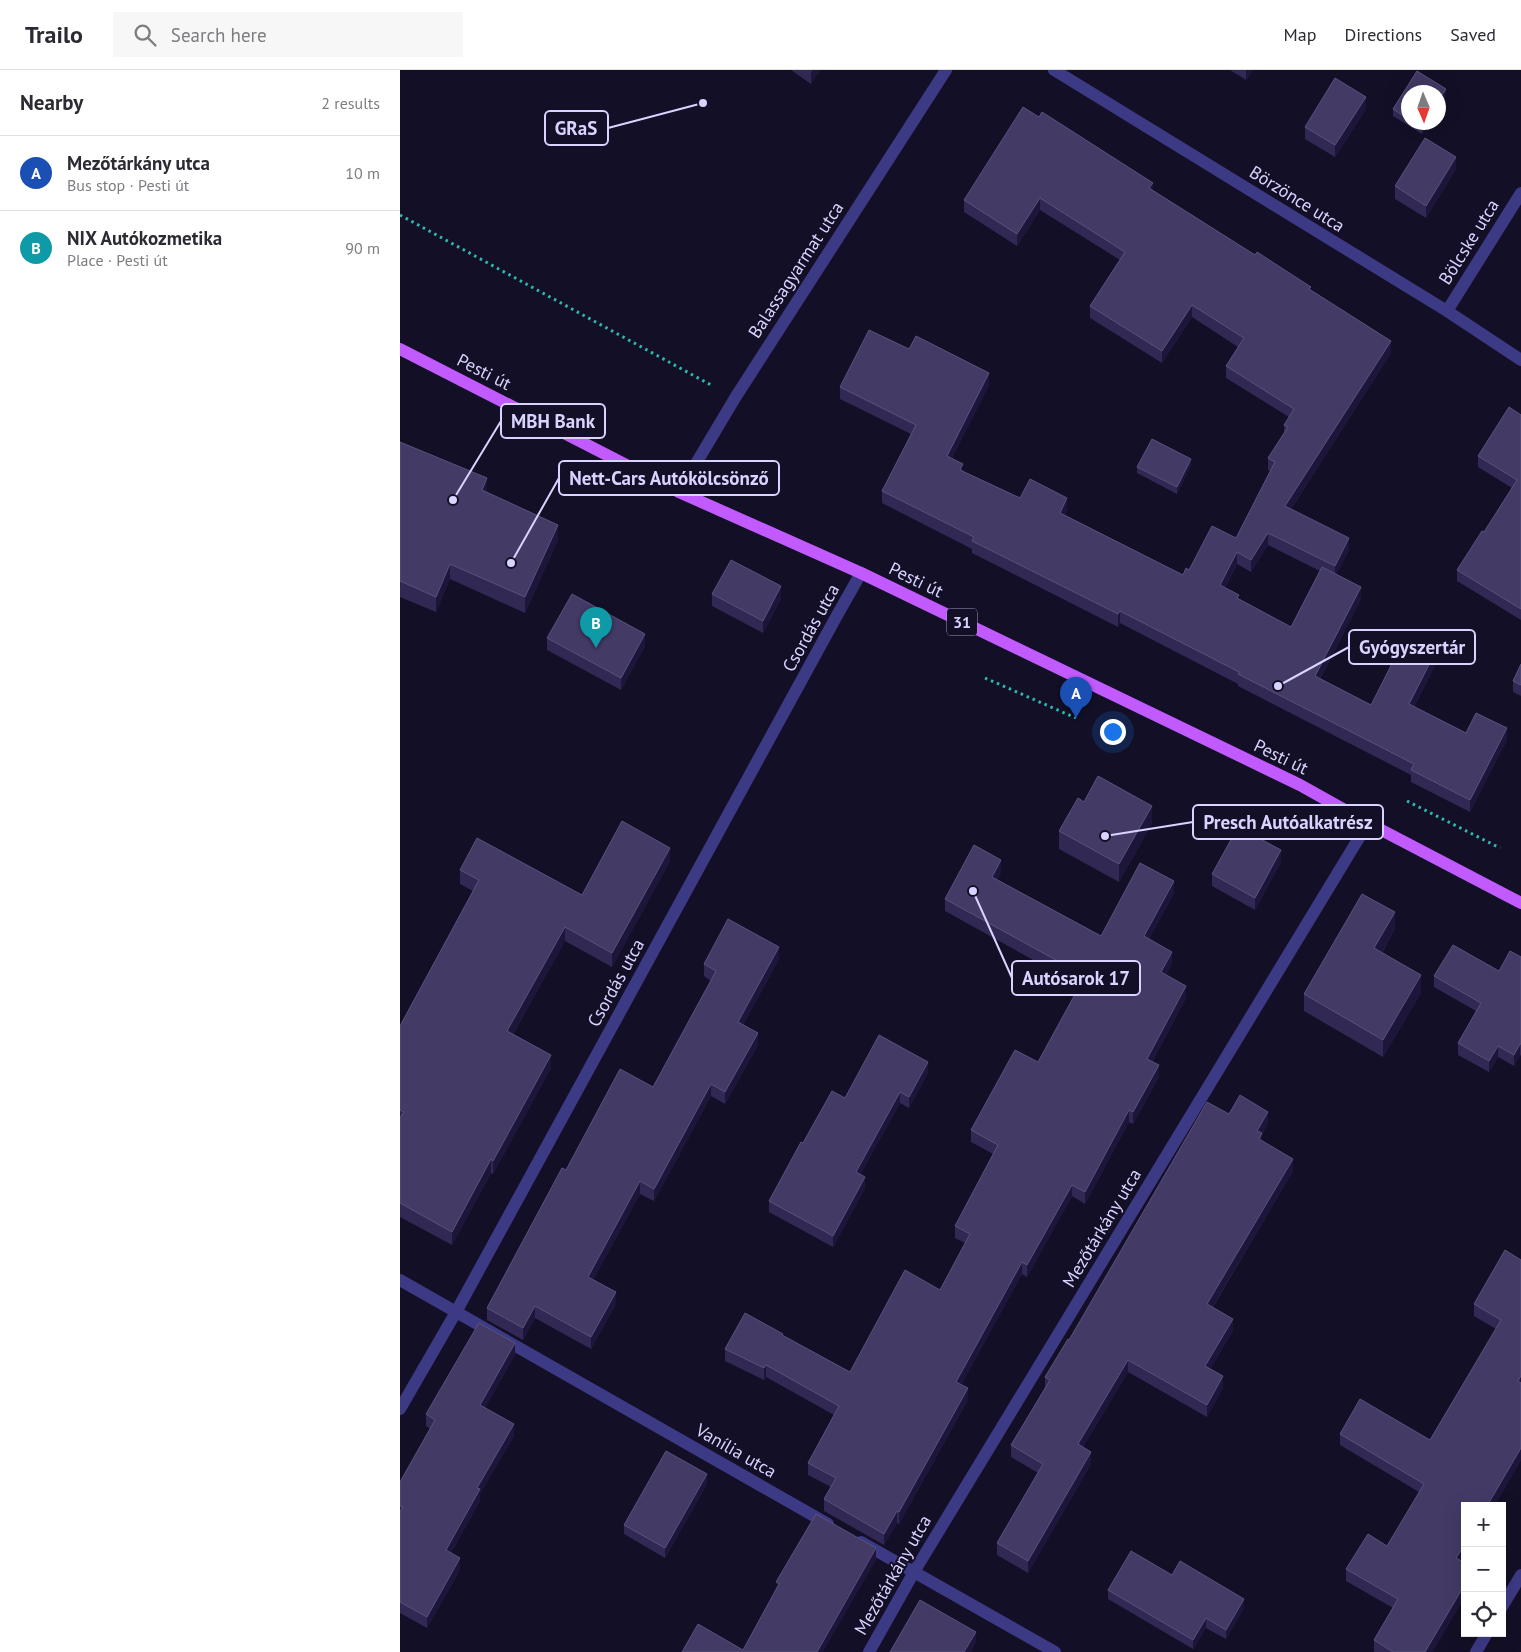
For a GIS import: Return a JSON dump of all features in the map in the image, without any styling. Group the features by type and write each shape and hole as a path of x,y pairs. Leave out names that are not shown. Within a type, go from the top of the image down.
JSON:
{"main road":[{"name":"Pesti út","path":"400,349 679,492 862,574 1300,785 1521,903"}],"street":[{"name":"Balassagyarmat utca","path":"679,492 735,398 946,70"},
{"name":"Börzönce utca","path":"1054,70 1446,311 1521,360"},
{"name":"Bölcske utca","path":"1446,311 1521,193"},
{"name":"Csordás utca","path":"400,1409 456,1312 835,619 862,574"},
{"name":"Mezőtárkány utca","path":"868,1652 914,1572 1368,823"},
{"name":"Vanília utca","path":"400,1280 836,1528"},
{"path":"853,1538 1054,1652"},
{"path":"1506,1599 1521,1575"},
{"path":"1476,1652 1485,1637"}],"path":[{"path":"400,215 735,398"},
{"path":"985,678 1076,718"},
{"path":"1407,801 1500,848"}],"building":[{"path":"1417,71 1440,85 1408,85"},
{"path":"1335,78 1366,97 1335,145 1305,127"},
{"path":"1401,96 1401,114 1393,109"},
{"path":"1023,107 1039,117 1042,112 1153,183 1149,188 1255,255 1257,252 1311,287 1309,289 1391,341 1285,506 1349,538 1335,566 1268,533 1251,560 1237,552 1220,585 1239,595 1237,598 1291,627 1322,567 1361,587 1315,676 1371,705 1407,634 1437,649 1409,704 1466,733 1476,713 1507,728 1470,800 1411,770 1414,764 1238,674 1239,672 1120,611 1118,614 972,541 974,537 882,491 916,425 840,387 869,330 909,349 916,336 989,373 947,456 963,464 960,470 1020,498 1030,479 1067,498 1060,513 1183,575 1186,568 1189,570 1212,526 1236,538 1275,462 1268,458 1288,427 1284,425 1294,409 1226,366 1244,338 1192,305 1162,351 1090,306 1125,252 1040,198 1017,234 964,200"},
{"path":"1425,138 1456,157 1426,206 1395,186"},
{"path":"1509,407 1521,415 1521,609 1457,570 1517,480 1478,456"},
{"path":"1152,439 1191,459 1177,487 1137,467"},
{"path":"400,442 487,478 482,490 558,525 525,597 450,564 436,597 400,581"},
{"path":"731,560 781,586 763,621 712,594"},
{"path":"572,594 645,634 621,678 547,638"},
{"path":"1521,664 1521,685 1513,681"},
{"path":"1098,776 1152,806 1119,864 1059,831 1078,798 1084,802"},
{"path":"622,821 670,848 612,953 565,927 507,1031 551,1055 493,1161 491,1159 452,1232 400,1203 400,1118 404,1112 400,1110 400,1026 479,880 460,870 477,838 582,895"},
{"path":"1238,827 1281,850 1255,898 1212,874"},
{"path":"974,845 1001,860 992,877 1101,936 1140,863 1174,881 1144,936 1172,952 1161,972 1186,986 1147,1059 1159,1065 1133,1112 1129,1110 1085,1192 1072,1185 1027,1265 1022,1262 956,1382 968,1388 899,1512 897,1511 884,1534 824,1499 836,1478 808,1463 839,1406 766,1365 764,1368 725,1349 745,1313 850,1372 905,1270 940,1290 970,1234 955,1226 998,1145 971,1130 1015,1050 1038,1062 1085,976 945,899"},
{"path":"1362,894 1395,912 1374,948 1421,975 1383,1040 1304,994"},
{"path":"728,919 779,947 738,1022 758,1033 725,1092 711,1084 654,1189 640,1181 588,1277 616,1292 591,1337 535,1306 523,1328 487,1308 562,1168 566,1170 620,1069 653,1087 716,971 704,964"},
{"path":"1453,945 1499,971 1510,951 1521,957 1521,1044 1514,1055 1498,1046 1489,1061 1458,1043 1481,1003 1434,976"},
{"path":"879,1035 928,1062 909,1097 900,1092 856,1172 865,1177 833,1236 769,1201 801,1142 803,1143 832,1091 845,1098"},
{"path":"1240,1095 1268,1112 1257,1131 1262,1133 1259,1139 1293,1159 1207,1304 1233,1319 1205,1366 1223,1376 1207,1405 1128,1360 1078,1444 1091,1452 1028,1561 997,1543 1043,1464 1011,1445 1050,1380 1045,1377 1069,1340 1207,1102 1229,1114"},
{"path":"1505,1250 1521,1260 1521,1376 1518,1381 1521,1383 1521,1448 1489,1502 1461,1502 1461,1550 1456,1558 1461,1561 1461,1591 1425,1652 1393,1652 1374,1640 1398,1599 1346,1569 1368,1534 1387,1546 1424,1484 1340,1434 1360,1399 1430,1440 1501,1320 1474,1304"},
{"path":"479,1323 515,1343 480,1405 514,1424 477,1488 480,1489 446,1550 460,1558 427,1617 400,1602 400,1512 403,1507 400,1506 400,1482 435,1420 426,1414"},
{"path":"666,1451 707,1474 665,1548 624,1525"},
{"path":"816,1514 876,1548 817,1652 682,1652 698,1624 743,1650 779,1584 776,1582"},
{"path":"1131,1551 1172,1575 1180,1561 1244,1599 1226,1630 1206,1618 1193,1640 1108,1590"},
{"path":"920,1600 976,1632 964,1652 890,1652"}],"place":[{"name":"GRaS","path":"703,103"},
{"name":"MBH Bank","path":"453,500"},
{"name":"Nett-Cars Autókölcsönző","path":"511,563"},
{"name":"NIX Autókozmetika","path":"596,648"},
{"name":"Gyógyszertár","path":"1278,686"},
{"name":"Mezőtárkány utca","path":"1076,718"},
{"name":"Presch Autóalkatrész","path":"1105,836"},
{"name":"Autósarok 17","path":"973,891"}]}
